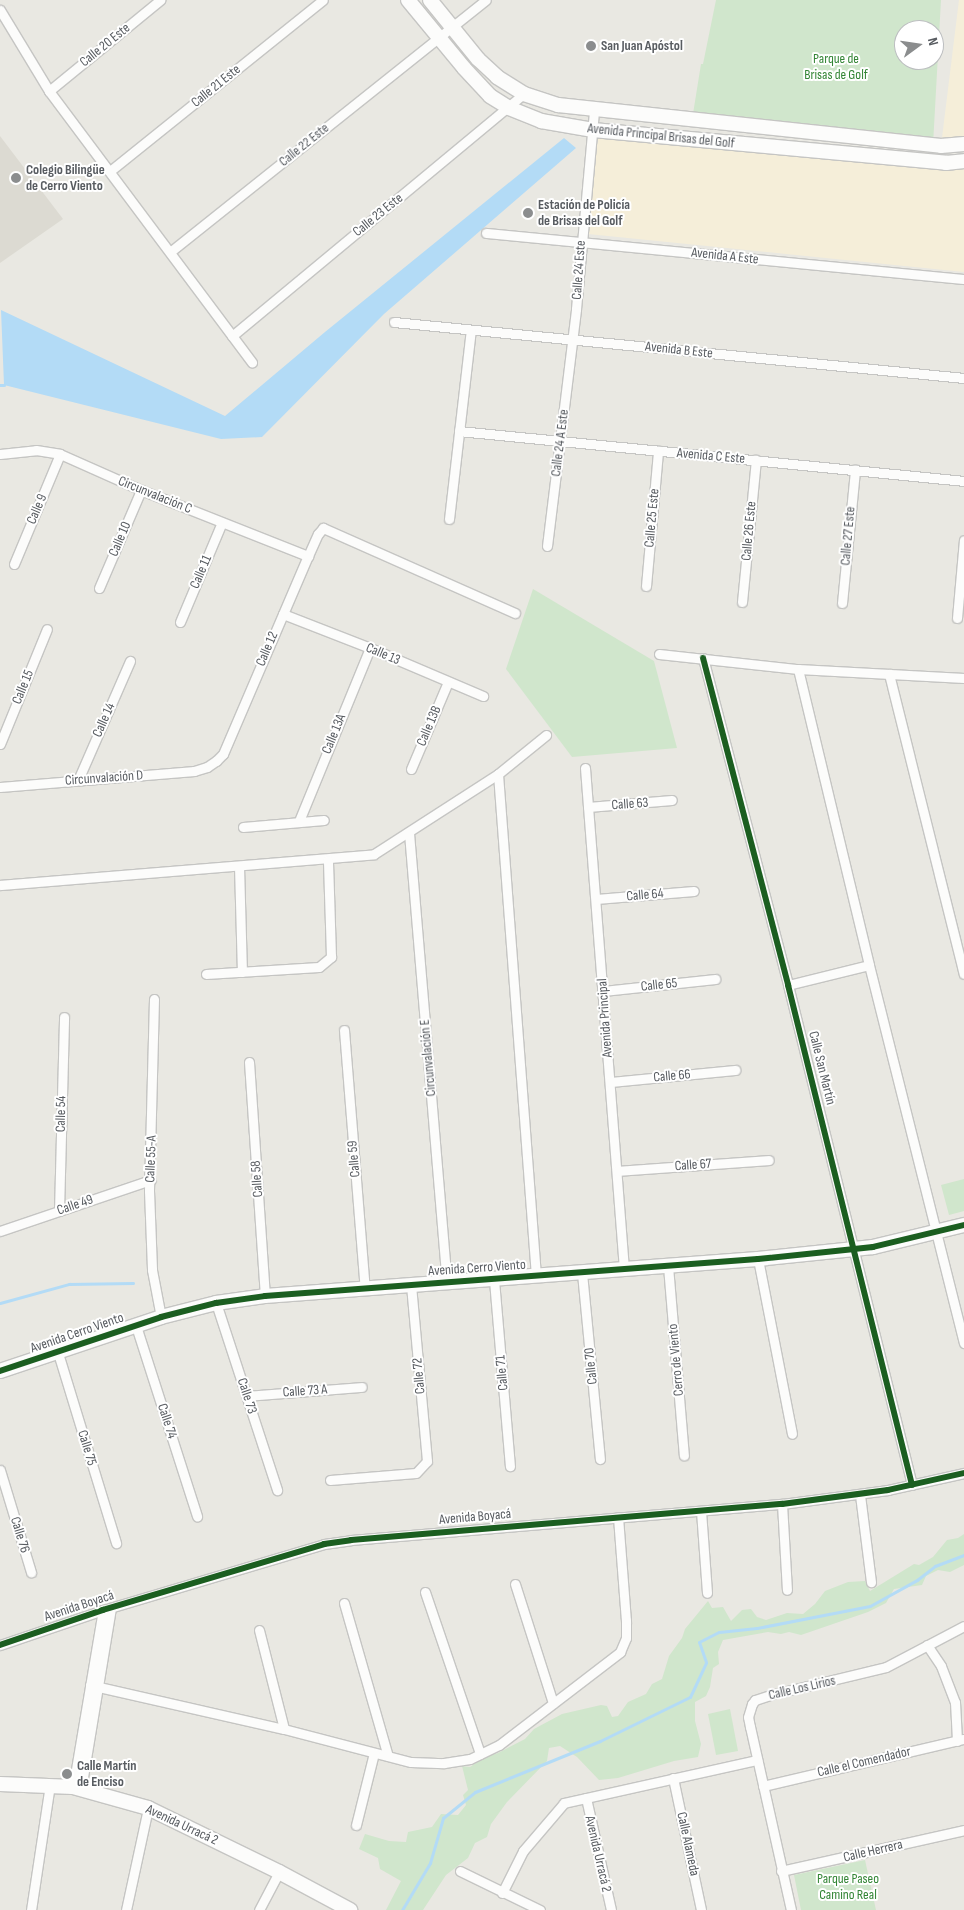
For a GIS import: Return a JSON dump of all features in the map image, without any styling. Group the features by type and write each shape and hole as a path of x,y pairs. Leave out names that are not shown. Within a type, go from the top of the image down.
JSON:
{"street":[{"name":"Calle 20 Este","path":"50,91 160,0"},
{"name":"Calle 21 Este","path":"110,171 323,0"},
{"name":"Avenida Principal Brisas del Golf","path":"408,0 490,96 509,108 541,121 593,130 946,163 964,161"},
{"name":"Avenida Principal Brisas del Golf","path":"430,0 478,59 497,76 524,94 558,105 941,146 964,144"},
{"name":"Calle 22 Este","path":"170,252 486,0"},
{"path":"0,10 50,91 252,362"},
{"name":"Calle 23 Este","path":"232,336 524,94"},
{"name":"Calle 24 Este","path":"572,340 594,110"},
{"name":"Avenida A Este","path":"486,233 964,279"},
{"name":"Avenida B Este","path":"394,322 964,378"},
{"path":"449,519 471,330"},
{"name":"Calle 24 A Este","path":"546,546 561,442 572,340"},
{"name":"Avenida C Este","path":"459,431 964,481"},
{"name":"Circunvalación C","path":"0,454 36,450 60,454 141,490 308,556"},
{"name":"Calle 25 Este","path":"646,586 658,451"},
{"name":"Calle 9","path":"14,564 60,454"},
{"name":"Calle 26 Este","path":"742,602 756,460"},
{"name":"Calle 27 Este","path":"842,603 855,470"},
{"name":"Calle 10","path":"99,588 141,490"},
{"name":"Calle 11","path":"180,622 222,522"},
{"name":"Calle 12","path":"207,767 223,754 282,614 318,534 323,528 515,613"},
{"path":"957,618 964,540"},
{"name":"Calle 13","path":"282,614 370,648 483,696"},
{"name":"Calle 15","path":"0,744 47,629"},
{"name":"Calle 13A","path":"299,821 370,648"},
{"path":"660,654 798,669 964,678"},
{"name":"Calle San Martín","path":"704,658 788,985 912,1485"},
{"name":"Calle 14","path":"78,780 130,661"},
{"path":"798,669 869,965 964,1342"},
{"path":"889,674 960,944 964,974"},
{"name":"Calle 13B","path":"410,769 448,682"},
{"path":"0,885 328,860 374,854 498,774 546,735"},
{"name":"Circunvalación D","path":"0,787 194,771 207,767"},
{"name":"Avenida Principal","path":"585,768 624,1269"},
{"path":"498,774 536,1276"},
{"name":"Calle 63","path":"588,806 672,800"},
{"path":"243,828 324,820"},
{"name":"Circunvalación E","path":"409,833 447,1283"},
{"path":"206,974 319,967 331,957 328,860"},
{"path":"238,866 242,972"},
{"name":"Calle 64","path":"596,900 694,891"},
{"path":"788,985 869,965"},
{"name":"Calle 65","path":"603,991 715,979"},
{"name":"Calle 55-A","path":"154,999 151,1180 152,1270 161,1317"},
{"name":"Calle 54","path":"59,1211 64,1016"},
{"name":"Calle 59","path":"344,1030 365,1289"},
{"name":"Calle 58","path":"249,1062 265,1296"},
{"name":"Calle 66","path":"610,1082 735,1070"},
{"name":"Calle 67","path":"617,1171 769,1160"},
{"name":"Calle 49","path":"0,1231 151,1180"},
{"name":"Avenida Cerro Viento","path":"0,1371 161,1317 216,1303 265,1296 758,1259 854,1249 964,1225"},
{"path":"758,1259 792,1434"},
{"name":"Cerro de Viento","path":"668,1266 684,1455"},
{"name":"Calle 70","path":"582,1273 600,1459"},
{"name":"Calle 71","path":"494,1280 510,1466"},
{"name":"Calle 72","path":"330,1480 416,1473 426,1461 411,1285"},
{"name":"Calle 73","path":"216,1303 277,1490"},
{"name":"Calle 74","path":"136,1326 197,1516"},
{"name":"Calle 75","path":"58,1353 116,1543"},
{"name":"Calle 73 A","path":"247,1396 362,1387"},
{"name":"Calle 76","path":"0,1470 31,1572"},
{"name":"Avenida Boyacá","path":"0,1645 107,1609 333,1543 782,1504 860,1495 964,1473"},
{"path":"860,1495 871,1582"},
{"path":"782,1504 787,1590"},
{"path":"701,1511 707,1593"},
{"path":"95,1686 411,1762 444,1763 480,1754 499,1745 620,1652 626,1638 618,1517"},
{"path":"515,1584 553,1703"},
{"path":"425,1592 480,1754"},
{"path":"344,1604 388,1756"},
{"path":"77,1788 107,1609"},
{"name":"Calle Los Lirios","path":"791,1910 748,1717 749,1710 755,1700 872,1672 905,1658 964,1626"},
{"path":"259,1630 284,1730"},
{"path":"927,1646 942,1666 953,1695 961,1740"},
{"name":"Calle el Comendador","path":"763,1786 961,1740"},
{"path":"356,1825 374,1753"},
{"path":"502,1893 523,1851 564,1803 757,1760"},
{"name":"Calle Alameda","path":"673,1778 701,1910"},
{"name":"Avenida Urracá 2","path":"0,1784 50,1785 77,1788 148,1808 279,1872 350,1910"},
{"path":"31,1910 50,1785"},
{"name":"Avenida Urracá 2","path":"586,1798 611,1910"},
{"path":"126,1910 148,1808"},
{"name":"Calle Herrera","path":"782,1871 964,1830"},
{"path":"460,1871 540,1910"},
{"path":"259,1910 279,1872"}],"shaded area":[{"path":"959,0 964,0 964,142 941,146"},
{"name":"Colegio Bilingüe de Cerro Viento","path":"0,136 63,219 0,263"},
{"path":"598,136 964,167 964,272 588,234"}],"green space":[{"name":"Parque de Brisas de Golf","path":"716,0 941,0 940,20 894,20 894,70 937,70 933,145 692,120 701,64 703,64"},
{"path":"533,589 654,661 677,748 572,757 506,669"},
{"path":"964,1179 964,1211 949,1215 941,1185"},
{"path":"964,1534 964,1565 950,1572 938,1570 926,1576 922,1585 894,1589 886,1603 868,1612 801,1635 789,1632 781,1634 768,1632 723,1640 718,1652 719,1664 713,1668 710,1687 706,1696 695,1702 695,1721 701,1744 698,1757 674,1761 618,1778 599,1780 577,1757 560,1746 549,1748 547,1761 507,1802 491,1824 487,1837 475,1843 468,1858 446,1875 423,1910 386,1910 401,1881 380,1869 378,1858 359,1849 365,1834 389,1841 406,1842 408,1832 432,1827 441,1814 458,1815 466,1805 463,1795 468,1790 462,1766 470,1767 483,1758 498,1753 525,1739 534,1729 562,1714 601,1705 607,1706 612,1717 618,1716 628,1702 646,1694 652,1684 662,1679 669,1656 682,1638 685,1629 708,1601 712,1608 723,1607 731,1621 742,1610 751,1609 757,1617 766,1620 787,1613 803,1614 815,1604 825,1591 848,1582 865,1581 870,1591 914,1564 919,1565 933,1557 947,1540 958,1538"},
{"path":"730,1709 738,1751 716,1755 708,1714"},
{"name":"Parque Paseo Camino Real","path":"865,1860 876,1910 801,1910 794,1875"}],"water":[{"path":"564,138 576,148 384,314 262,437 221,439 4,385 1,310 225,416 325,332"}],"waterway":[{"path":"0,1303 69,1284 133,1283"},
{"path":"402,1910 430,1863 443,1818 475,1792 600,1741 690,1697 706,1662 699,1642 719,1632 757,1628 870,1606 917,1580 935,1566 964,1555"}],"cycle path":[{"path":"703,658 788,985 912,1485"},
{"path":"0,1371 161,1317 216,1303 265,1296 758,1259 854,1249 873,1247 964,1225"},
{"path":"0,1645 103,1610 324,1544 351,1540 782,1504 888,1490 964,1473"}],"place":[{"name":"San Juan Apóstol","path":"591,46"},
{"name":"Colegio Bilingüe de Cerro Viento","path":"16,178"},
{"name":"Estación de Policía de Brisas del Golf","path":"528,213"},
{"name":"Calle Martín de Enciso","path":"67,1774"}]}
